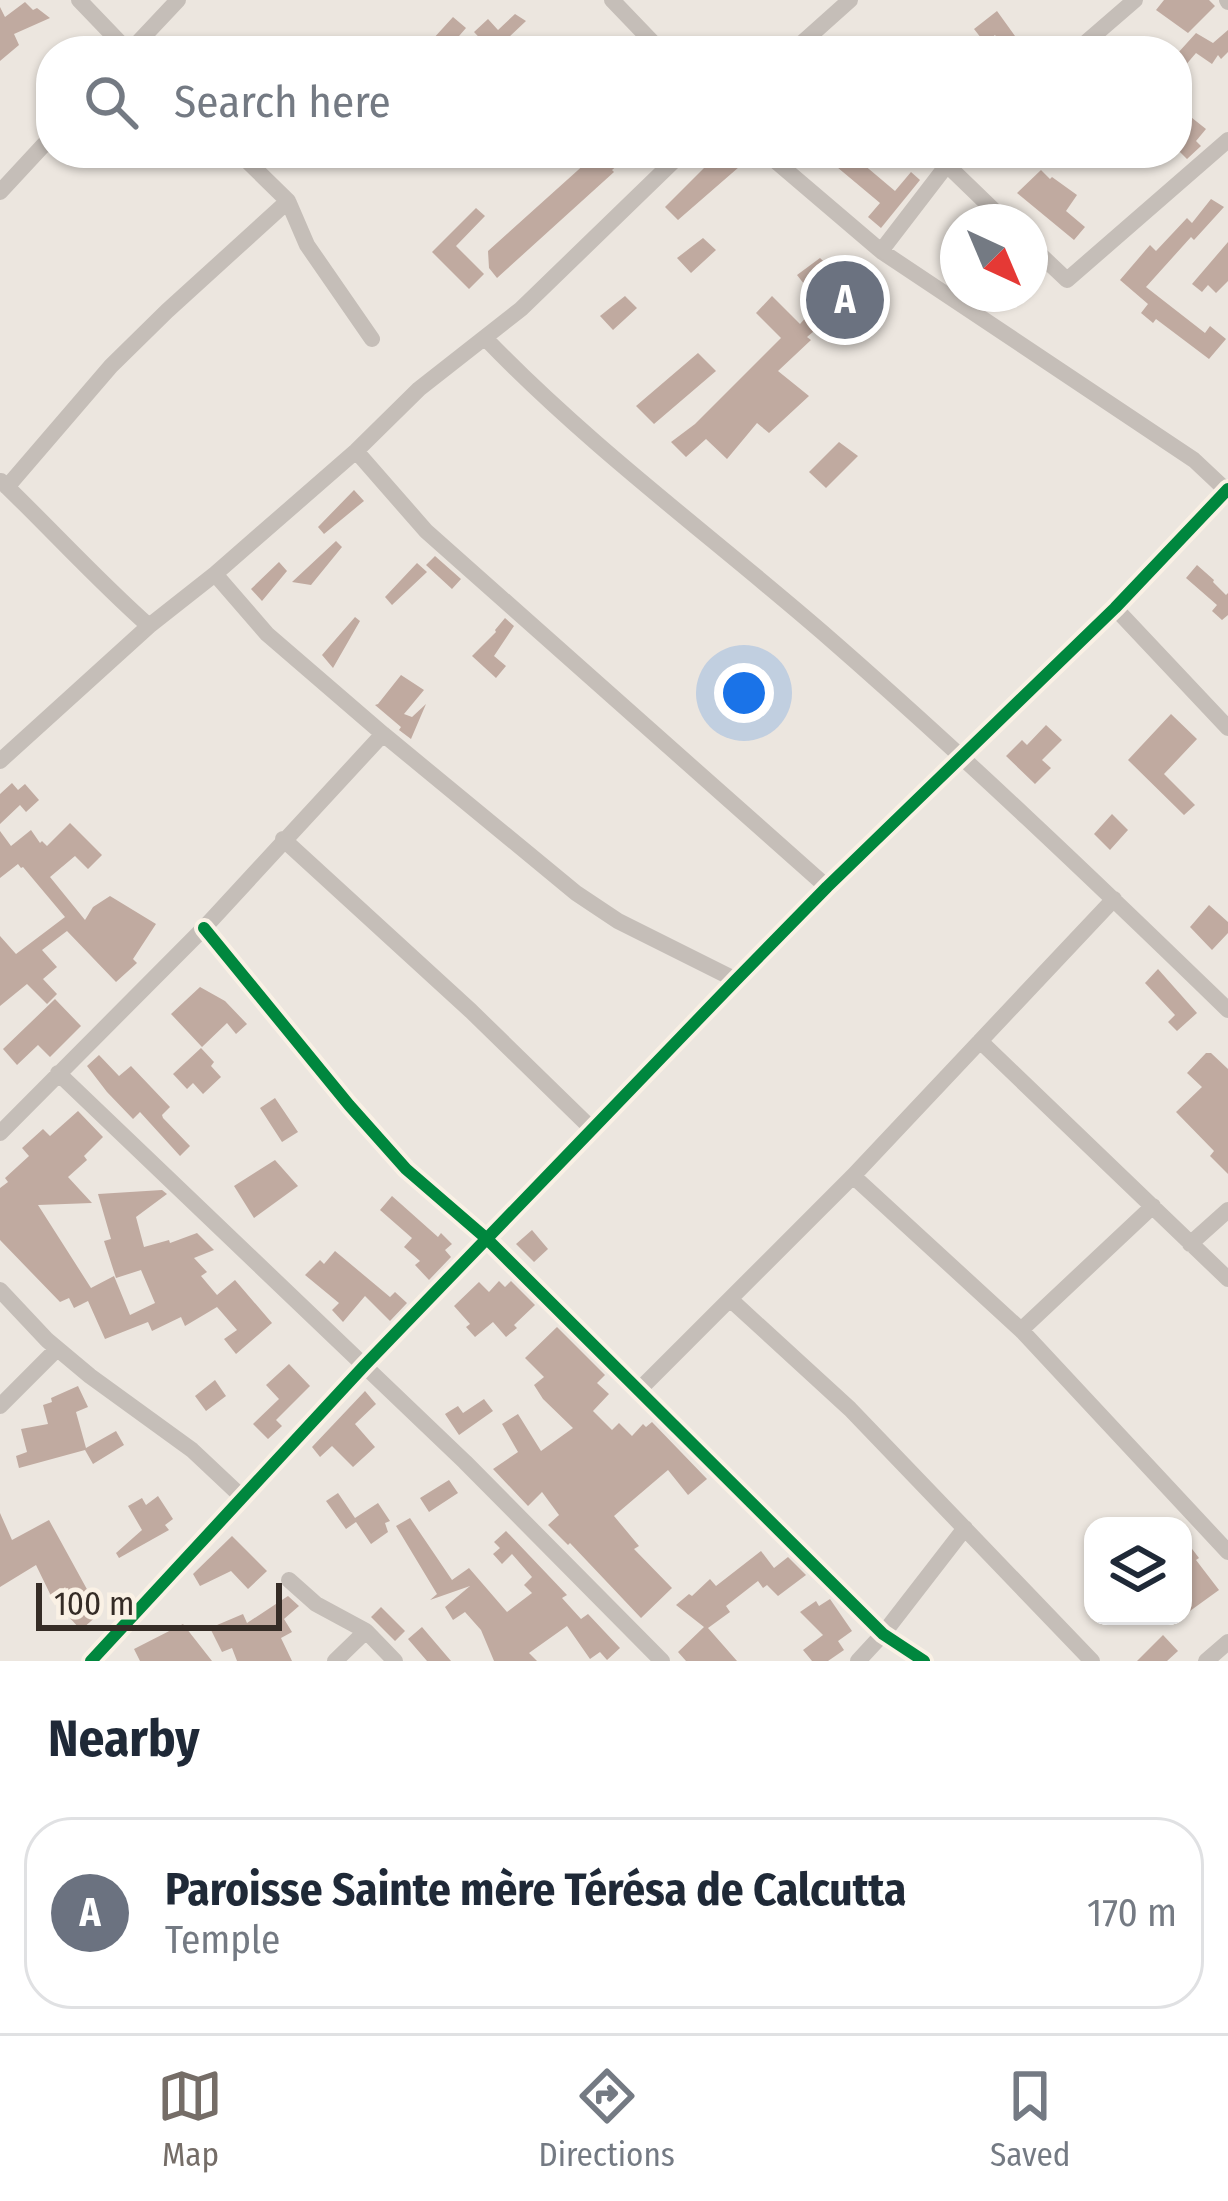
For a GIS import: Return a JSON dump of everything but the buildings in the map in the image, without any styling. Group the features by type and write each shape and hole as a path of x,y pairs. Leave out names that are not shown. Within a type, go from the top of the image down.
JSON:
{"street":[{"path":"79,0 114,36"},
{"path":"143,36 178,0"},
{"path":"810,36 850,0"},
{"path":"1093,36 1135,0"},
{"path":"614,1 647,36"},
{"path":"1048,262 1067,280 1228,140"},
{"path":"0,192 36,153"},
{"path":"254,168 288,201 307,245 372,339"},
{"path":"3,754 356,451 419,389 521,309 667,168"},
{"path":"91,1661 364,1366 736,980 1115,608 1227,491 1194,460 881,251 784,168"},
{"path":"881,251 947,168"},
{"path":"961,168 991,204"},
{"path":"149,626 4,484 167,310 288,201"},
{"path":"486,339 548,400 962,757 1228,1010"},
{"path":"356,451 426,531 827,887"},
{"path":"215,574 267,634 382,734 601,910 736,980"},
{"path":"1115,608 1228,728"},
{"path":"0,1133 204,928 382,734"},
{"path":"283,839 471,1011 592,1130"},
{"path":"639,1390 853,1176 1114,899"},
{"path":"204,928 406,1169 488,1239 883,1634 924,1661"},
{"path":"980,1042 1228,1279"},
{"path":"58,1073 465,1462 662,1661"},
{"path":"853,1176 1021,1330 1228,1552"},
{"path":"1021,1330 1153,1206"},
{"path":"1190,1244 1228,1210"},
{"path":"0,1290 57,1348 192,1450 242,1498"},
{"path":"730,1300 850,1409 1092,1661"},
{"path":"0,1406 57,1348"},
{"path":"858,1661 965,1528"},
{"path":"289,1580 316,1604 366,1631 395,1661"},
{"path":"335,1661 366,1631"},
{"path":"1205,1661 1228,1642"}],"cycle path":[{"path":"91,1661 364,1366 736,980 1115,608 1228,489"},
{"path":"204,928 406,1169 487,1239 883,1634 924,1661"}],"place":[{"name":"Paroisse Sainte mère Térésa de Calcutta","path":"845,300"}]}
